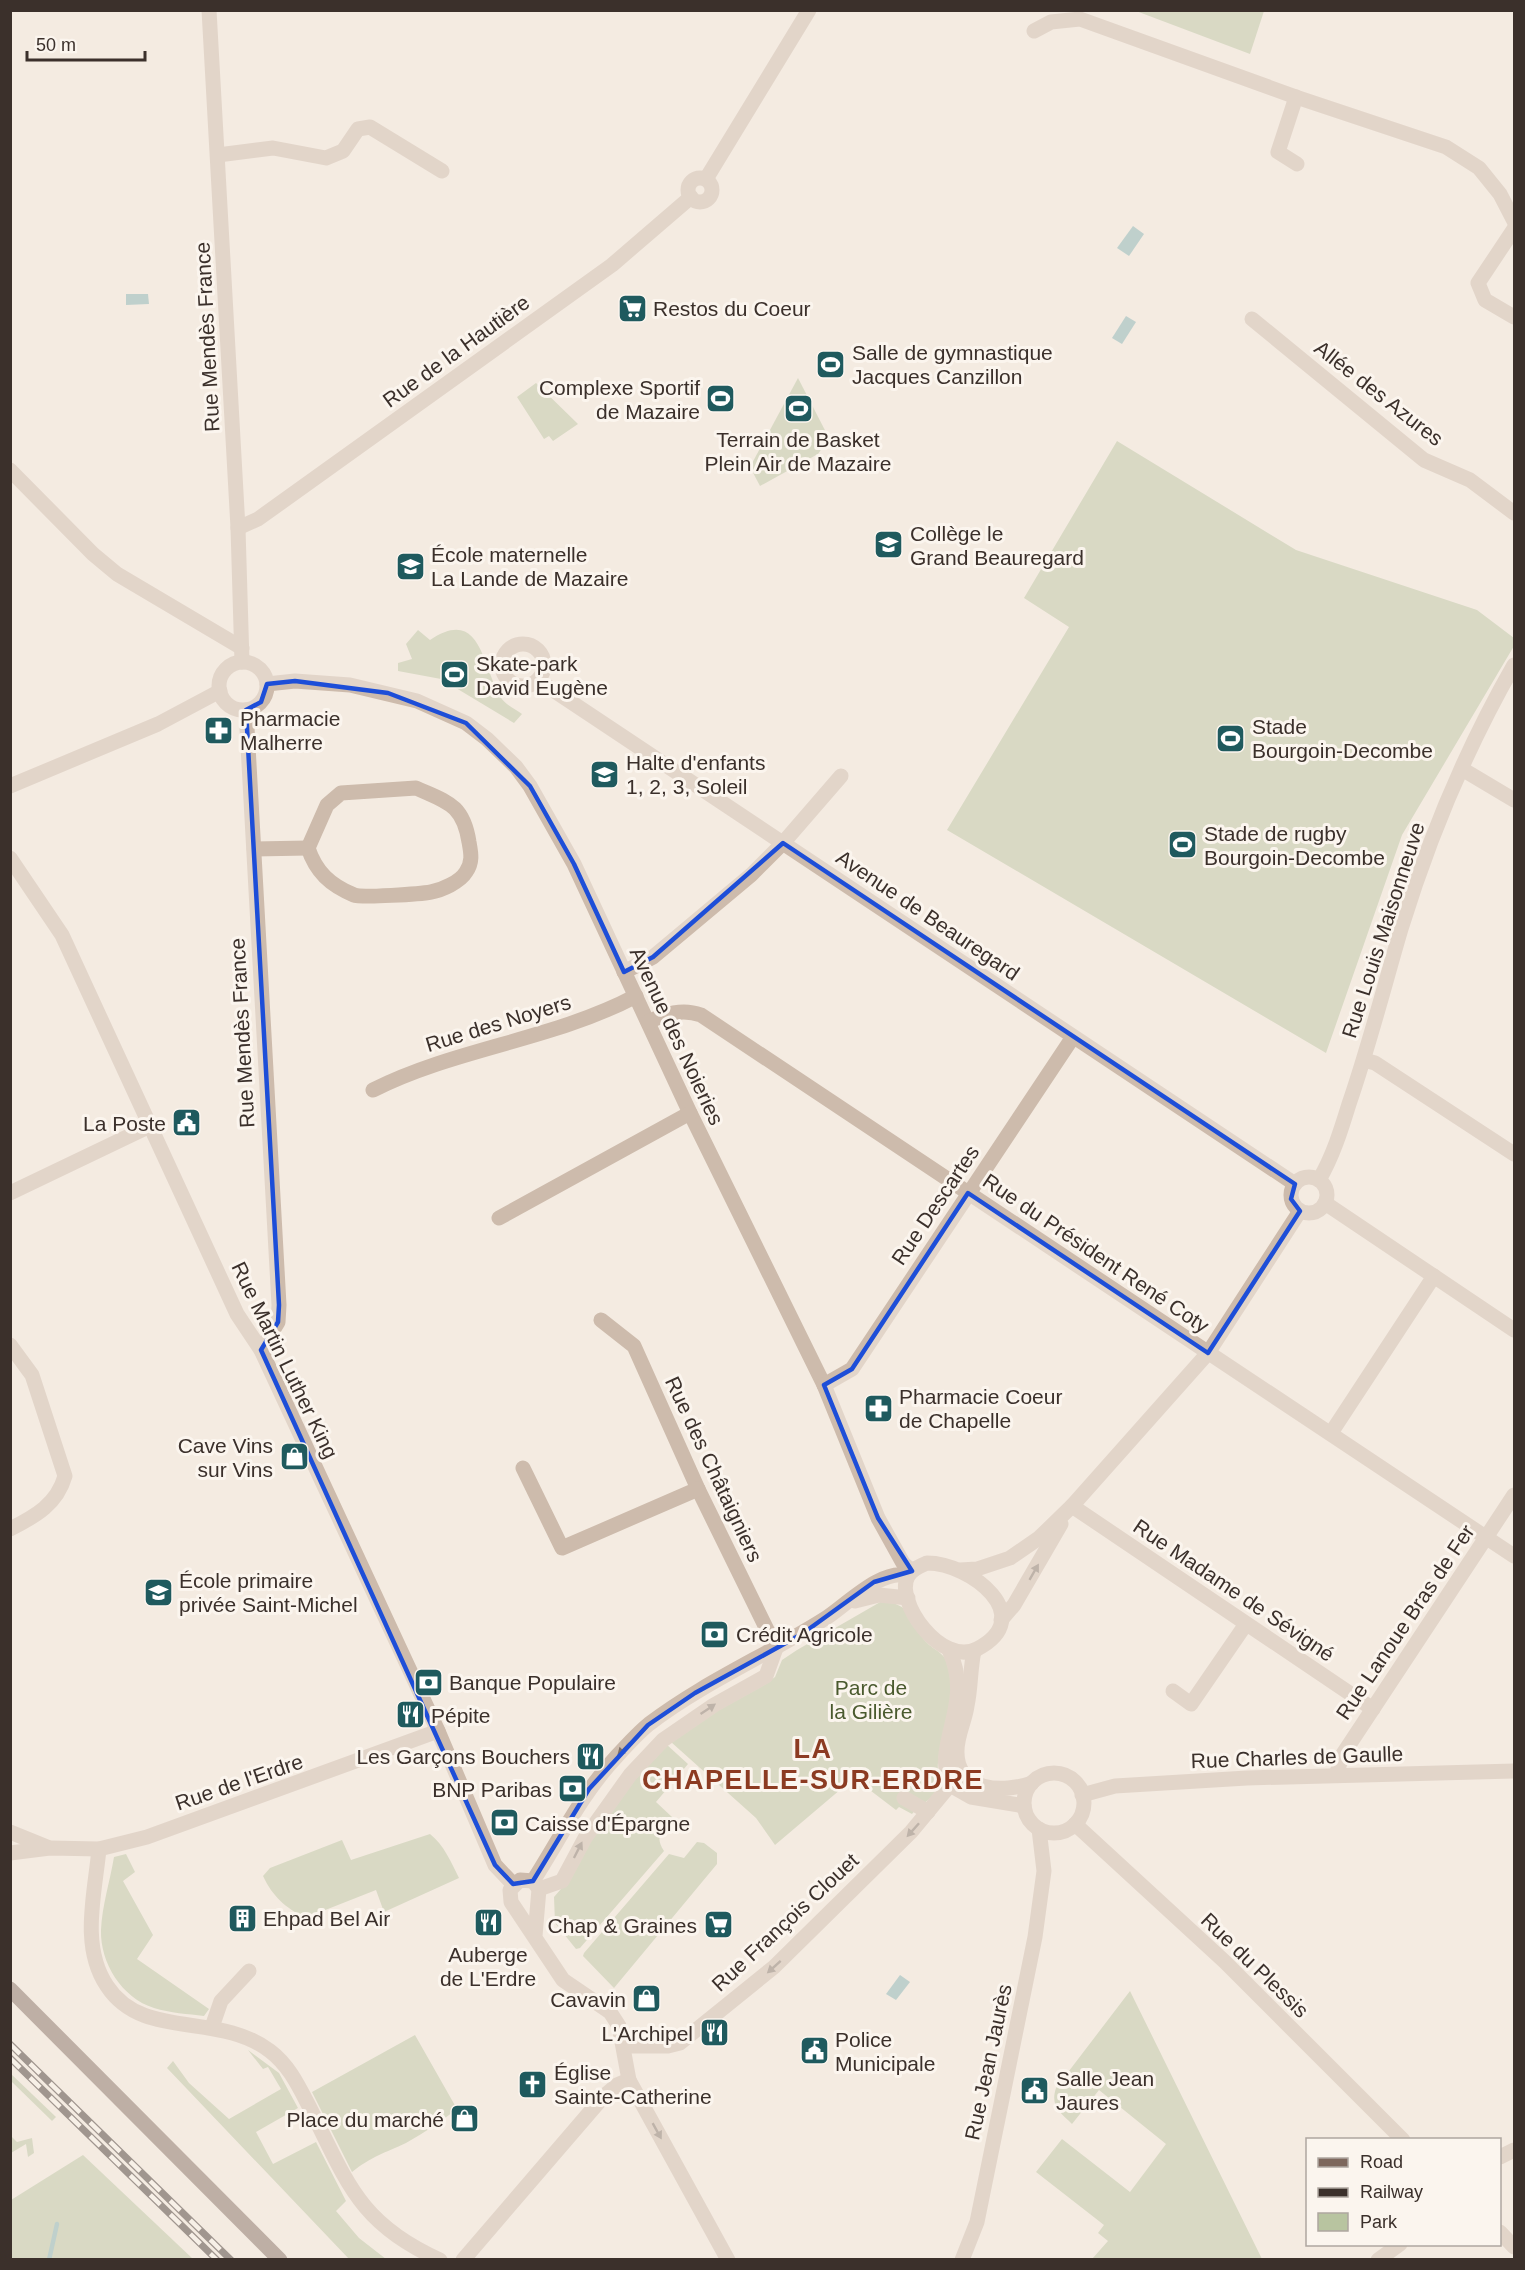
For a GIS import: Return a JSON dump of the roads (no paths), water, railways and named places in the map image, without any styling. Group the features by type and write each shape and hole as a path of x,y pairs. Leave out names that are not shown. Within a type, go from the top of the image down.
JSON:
{"main road":[{"path":"10,1989 280,2259"}],"street":[{"name":"Rue Mendès France","path":"209,10 238,528 242,655"},
{"name":"Rue de la Hautière","path":"238,528 258,519 612,265 691,197 699,201 708,198 712,190 706,179 808,11"},
{"path":"1034,31 1051,21 1080,19 1296,97 1446,147 1479,168 1500,194 1515,221"},
{"path":"1296,97 1278,152 1297,164"},
{"path":"218,155 273,148 326,158 343,151 358,129 370,127 442,171"},
{"path":"1515,229 1478,283 1485,300 1515,317"},
{"name":"Allée des Azures","path":"1252,319 1424,460 1470,480 1515,513"},
{"path":"10,471 93,554 117,574 242,655 261,669 267,684 261,702 246,710 229,706 220,692 220,680 225,669 242,655"},
{"name":"Rue Louis Maisonneuve","path":"1319,1180 1337,1138 1364,1060 1402,927 1435,831 1462,769 1515,664"},
{"name":"Avenue de Beauregard","path":"538,680 1295,1184"},
{"name":"Avenue des Noieries","path":"267,684 295,681 350,685 388,693 440,711 466,723 488,739 531,786 574,864 690,1113 824,1385 878,1518 910,1574"},
{"path":"10,786 158,724 220,692"},
{"name":"Rue Mendès France","path":"246,710 279,1305 278,1322 261,1350"},
{"path":"1462,769 1515,800"},
{"path":"624,972 653,957 751,875 783,843 841,776"},
{"path":"416,788 453,804 461,814 467,828 472,861 465,874 431,892 356,896 330,882 314,867 308,848 327,805 342,792 416,788"},
{"path":"254,849 308,848"},
{"name":"Rue Martin Luther King","path":"10,858 62,935 152,1125 237,1314 261,1350 438,1731 495,1865 513,1884"},
{"name":"Rue des Noyers","path":"373,1090 404,1074 601,1013 636,996"},
{"name":"Rue du Président René Coty","path":"648,1022 679,1011 691,1011 701,1015 1515,1556"},
{"name":"Rue Descartes","path":"824,1385 852,1369 1073,1037"},
{"path":"1364,1060 1376,1063 1515,1154"},
{"path":"499,1218 690,1113"},
{"path":"10,1193 152,1125"},
{"path":"1304,1178 1319,1180 1327,1193 1325,1203 1311,1213 1300,1211 1291,1199 1295,1184 1304,1178"},
{"path":"1325,1203 1515,1330"},
{"path":"960,1570 977,1569 1010,1558 1039,1538 1072,1506 1208,1353 1300,1211"},
{"path":"1331,1433 1434,1276"},
{"name":"Rue des Châtaigniers","path":"601,1320 634,1346 698,1489 776,1648"},
{"path":"10,1345 32,1375 65,1476 61,1490 50,1505 10,1529"},
{"path":"523,1468 562,1548 698,1489"},
{"name":"Rue Lanoue Bras de Fer","path":"1336,1775 1343,1754 1515,1496"},
{"path":"910,1574 908,1598 923,1627 939,1644 949,1650 964,1653 974,1651 987,1641 1014,1605 1072,1506"},
{"name":"Rue Madame de Sévigné","path":"1072,1506 1373,1709"},
{"path":"515,1907 526,1910 590,1789 648,1725 695,1692 776,1648 848,1604 874,1582 893,1574 910,1574 927,1563 941,1563 960,1570 991,1592 1001,1610 1001,1620"},
{"path":"848,1604 879,1595 908,1598"},
{"path":"1173,1691 1191,1704 1246,1624"},
{"path":"536,1892 562,1881 585,1838 616,1792 655,1749 714,1705 766,1676 776,1648"},
{"path":"949,1650 958,1680 958,1704 945,1761 950,1785 971,1797 1024,1806"},
{"path":"974,1651 967,1707 956,1752 959,1765 970,1781 978,1786 1007,1790 1032,1783"},
{"name":"Rue de l'Erdre","path":"10,1853 50,1848 99,1849 147,1837 324,1775 438,1731"},
{"name":"Rue Charles de Gaulle","path":"1082,1795 1115,1786 1336,1775 1515,1771"},
{"path":"1057,1773 1075,1783 1082,1795 1083,1807 1075,1824 1060,1833 1039,1829 1029,1819 1024,1806 1027,1790 1043,1775 1057,1773"},
{"name":"Rue François Clouet","path":"624,2046 668,2046 680,2043 774,1967 911,1832 950,1785"},
{"path":"904,1798 928,1812"},
{"name":"Rue du Plessis","path":"1075,1824 1224,1961 1402,2138"},
{"name":"Rue Jean Jaurès","path":"962,2259 977,2222 1035,1937 1044,1871 1039,1829"},
{"name":"Rue de l'Erdre","path":"10,1832 50,1848"},
{"name":"Rue Jean Jaurès","path":"1044,1871 1060,1833"},
{"path":"99,1849 92,1939 93,1953 102,1979 116,1998 136,2012 165,2022 212,2027 249,2038 282,2061 302,2093 355,2197 393,2235 440,2259"},
{"path":"535,1936 536,1892 524,1879 513,1884 509,1896 563,1980 610,2012 620,2026 629,2080 728,2259"},
{"path":"212,2027 221,2001 249,1971"},
{"path":"464,2259 603,2097 618,2085 629,2080"},
{"path":"1501,2157 1515,2150"},
{"path":"1501,2233 1515,2247"},
{"path":"1378,2259 1397,2246"}],"water":[{"path":"1133,226 1144,234 1129,256 1117,248"},
{"path":"126,294 148,294 149,304 126,305"},
{"path":"1126,316 1136,322 1122,344 1112,338"},
{"path":"900,1975 910,1982 896,2000 886,1994"}],"waterway":[{"path":"49,2260 57,2224"}],"railway":[{"path":"10,2044 231,2260"},
{"path":"10,2058 217,2260"}],"place":[{"name":"Restos du Coeur","path":"632,308"},
{"name":"Salle de gymnastique Jacques Canzillon","path":"831,364"},
{"name":"Complexe Sportif de Mazaire","path":"721,399"},
{"name":"Terrain de Basket Plein Air de Mazaire","path":"798,408"},
{"name":"Collège le Grand Beauregard","path":"889,545"},
{"name":"École maternelle La Lande de Mazaire","path":"410,566"},
{"name":"Skate-park David Eugène","path":"455,675"},
{"name":"Pharmacie Malherre","path":"219,730"},
{"name":"Stade Bourgoin-Decombe","path":"1231,738"},
{"name":"Halte d'enfants 1, 2, 3, Soleil","path":"605,774"},
{"name":"Stade de rugby Bourgoin-Decombe","path":"1183,845"},
{"name":"La Poste","path":"187,1123"},
{"name":"Pharmacie Coeur de Chapelle","path":"878,1408"},
{"name":"Cave Vins sur Vins","path":"294,1457"},
{"name":"École primaire privée Saint-Michel","path":"158,1592"},
{"name":"Crédit Agricole","path":"715,1634"},
{"name":"Banque Populaire","path":"428,1682"},
{"name":"Pépite","path":"410,1715"},
{"name":"Les Garçons Bouchers","path":"591,1756"},
{"name":"BNP Paribas","path":"573,1789"},
{"name":"Caisse d'Épargne","path":"504,1823"},
{"name":"Ehpad Bel Air","path":"242,1918"},
{"name":"Auberge de L'Erdre","path":"488,1923"},
{"name":"Chap & Graines","path":"718,1925"},
{"name":"Cavavin","path":"647,1999"},
{"name":"L'Archipel","path":"714,2033"},
{"name":"Police Municipale","path":"814,2051"},
{"name":"Église Sainte-Catherine","path":"533,2084"},
{"name":"Salle Jean Jaures","path":"1035,2090"},
{"name":"Place du marché","path":"465,2119"}],"district":[{"name":"LA CHAPELLE-SUR-ERDRE","path":"813,1764"}],"park label":[{"name":"Parc de la Gilière","path":"871,1699"}]}
